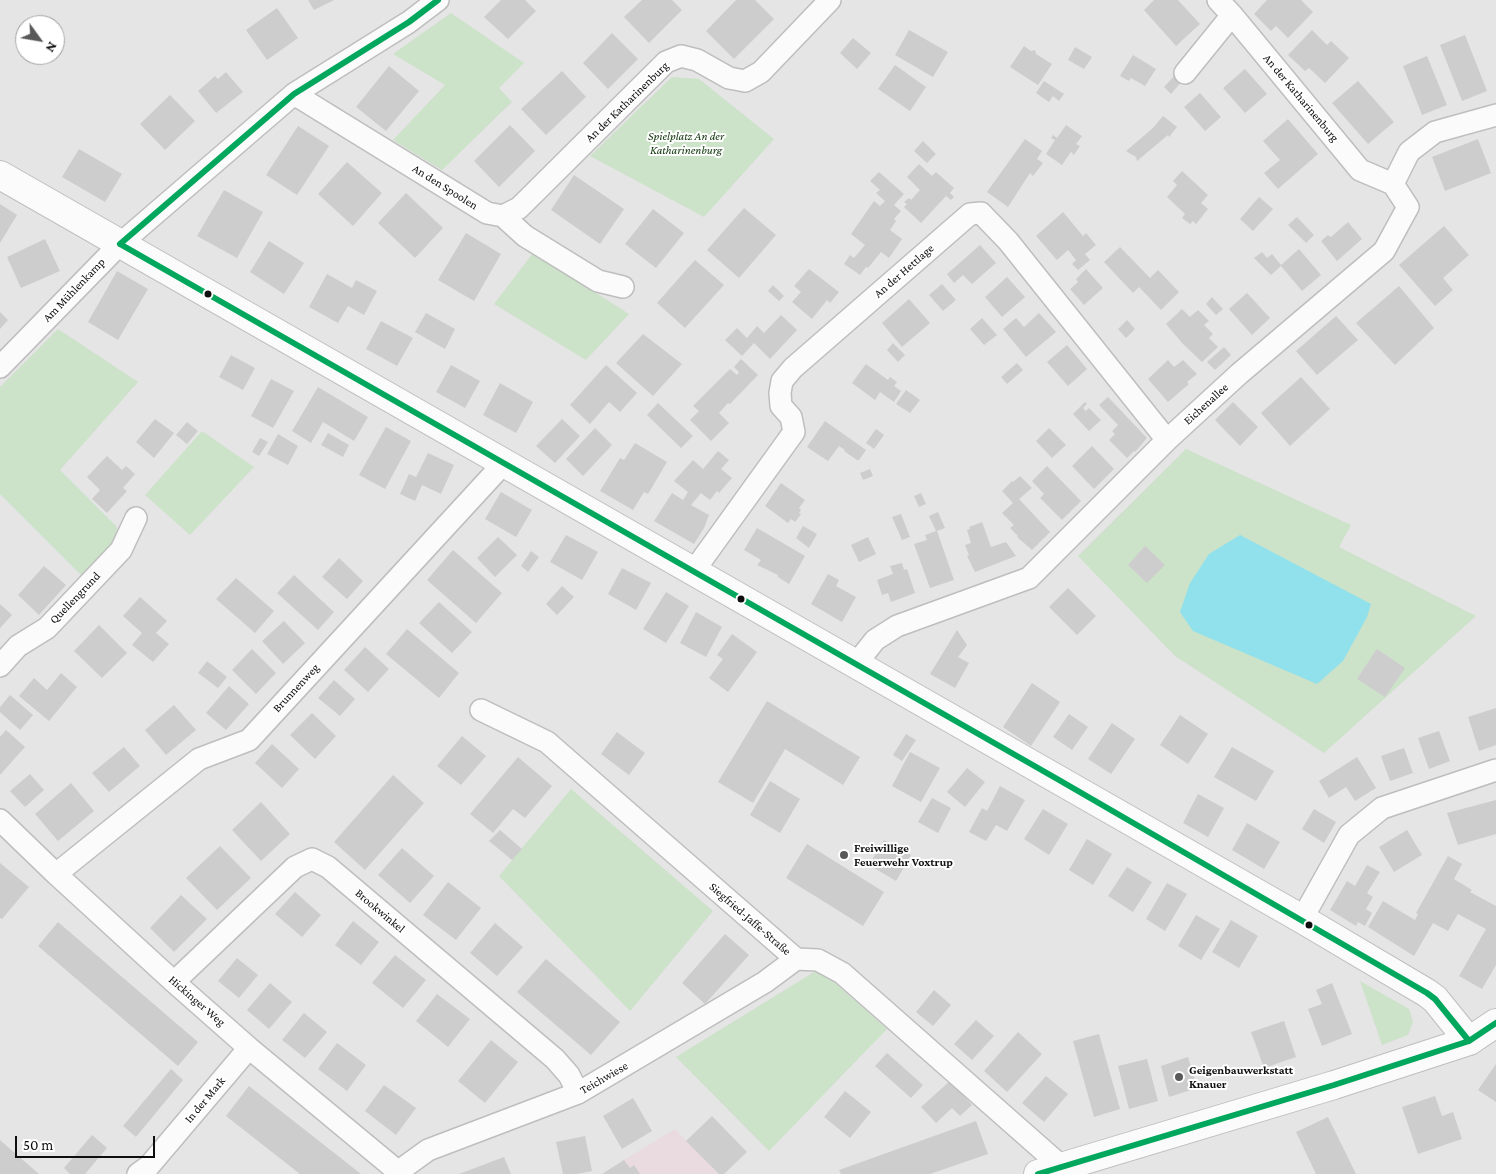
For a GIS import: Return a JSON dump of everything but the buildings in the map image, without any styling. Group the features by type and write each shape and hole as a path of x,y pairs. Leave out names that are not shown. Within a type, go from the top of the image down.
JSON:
{"street":[{"name":"Am Mühlenkamp","path":"0,367 120,244 294,94 409,22 438,0"},
{"name":"An der Katharinenburg","path":"503,216 519,208 666,62 682,56 697,60 728,78 745,81 761,72 830,0"},
{"name":"An der Katharinenburg","path":"1225,8 1360,170 1393,184"},
{"path":"1185,73 1225,8"},
{"name":"An den Spoolen","path":"294,94 487,213 503,216 525,236 598,281 623,288"},
{"path":"1393,184 1409,152 1435,132 1496,115"},
{"path":"0,175 1302,919 1435,998 1469,1041 1496,1043"},
{"name":"Eichenallee","path":"856,664 875,640 897,626 1029,578 1167,440 1239,374 1384,251 1408,207 1393,184"},
{"name":"An der Hettlage","path":"693,572 794,432 791,417 781,406 780,393 782,381 793,368 970,214 981,213 1008,241 1167,440"},
{"name":"Brunnenweg","path":"56,874 199,759 249,740 504,462"},
{"name":"Quellengrund","path":"0,666 18,646 47,628 121,550 136,518"},
{"name":"Siegfried-Jaffe-Straße","path":"481,710 547,742 796,959 818,960 842,973 1049,1170"},
{"path":"1302,919 1349,835 1382,808 1496,770"},
{"name":"Hickinger Weg","path":"0,820 174,982 249,1048 400,1173"},
{"name":"Brookwinkel","path":"174,982 295,867 312,860 328,867 555,1058 569,1075 578,1093"},
{"name":"Teichwiese","path":"400,1173 428,1150 578,1093 765,982 796,959"},
{"path":"1049,1170 1334,1085 1469,1041 1496,1023"},
{"name":"In der Mark","path":"138,1174 149,1166 249,1048"}],"shaded area":[{"path":"675,1129 719,1174 602,1174 624,1160"}],"green space":[{"path":"451,13 524,63 499,88 512,102 442,170 393,140 445,85 393,54"},
{"name":"Spielplatz An der Katharinenburg","path":"672,77 699,79 774,139 704,217 590,156"},
{"path":"533,253 629,314 586,360 494,304"},
{"path":"58,329 138,382 60,470 117,527 116,544 85,579 0,494 0,387"},
{"path":"202,431 254,467 190,535 145,495"},
{"path":"1186,449 1351,525 1339,547 1476,616 1324,753 1175,656 1078,556"},
{"path":"571,789 713,911 630,1011 499,876"},
{"path":"819,969 887,1029 769,1151 676,1057"},
{"path":"1360,981 1409,1009 1413,1022 1408,1035 1382,1045"}],"water":[{"path":"1240,535 1371,604 1367,617 1343,661 1317,684 1193,631 1180,612 1190,583 1209,554"}],"transit line":[{"path":"120,244 294,94 409,22 438,0"},
{"path":"120,244 1059,780 1427,993 1435,999 1469,1041"},
{"path":"1038,1174 1334,1085 1469,1041 1496,1023"}],"place":[{"name":"Freiwillige Feuerwehr Voxtrup","path":"844,855"},
{"name":"Geigenbauwerkstatt Knauer","path":"1179,1077"}]}
